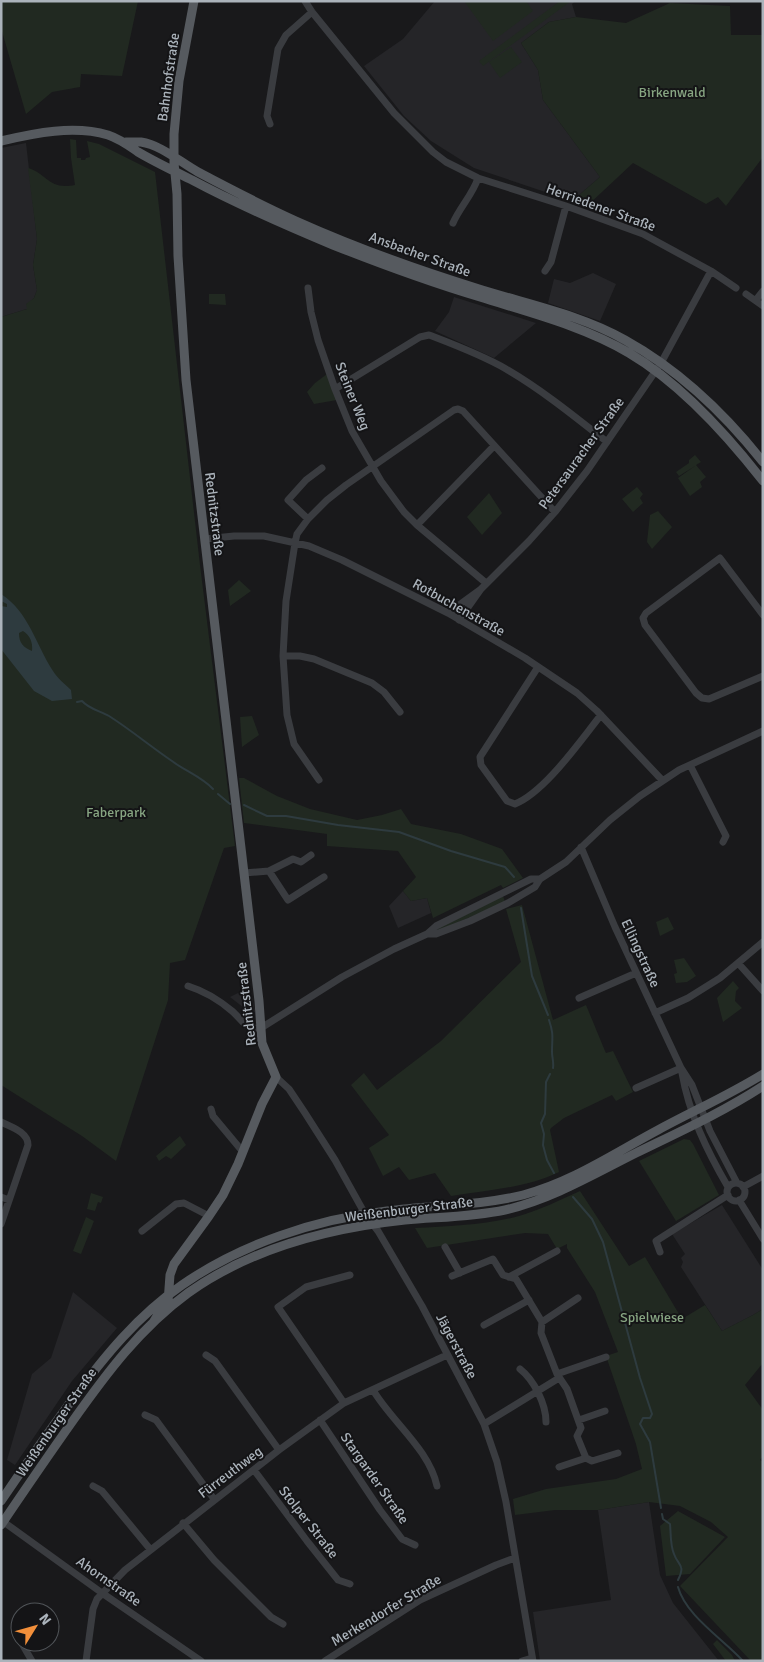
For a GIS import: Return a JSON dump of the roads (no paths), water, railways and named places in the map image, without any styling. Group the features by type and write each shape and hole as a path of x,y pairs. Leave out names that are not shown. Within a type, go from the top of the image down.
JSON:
{"main road":[{"name":"Bahnhofstraße","path":"174,158 174,134 179,81 194,1"},
{"path":"1,141 45,132 72,130 106,135 126,142"},
{"name":"Ansbacher Straße","path":"126,142 142,142 296,221 422,270 589,323 624,339 661,363 708,403 735,429 763,462"},
{"name":"Ansbacher Straße","path":"126,142 138,152 175,171 268,216 352,252 429,280 584,330 631,354 706,416 738,450 763,481"},
{"name":"Rednitzstraße","path":"174,158 186,390 244,874 262,1043 276,1077"},
{"name":"Weißenburger Straße","path":"1,1501 78,1391 122,1337 141,1317 169,1294 208,1269 250,1248 317,1225 365,1214 486,1202 541,1190 587,1170 763,1074"},
{"path":"154,1321 163,1306 168,1302 170,1275 174,1264 209,1216 225,1190 243,1152 262,1104 276,1077"},
{"name":"Weißenburger Straße","path":"2,1522 117,1360 154,1321 196,1288 244,1261 308,1238 373,1224 480,1214 518,1207 560,1191 696,1124 763,1086"},
{"path":"78,1391 81,1398 79,1412"}],"street":[{"name":"Herriedener Straße","path":"305,1 394,113 418,138 446,162 478,178 566,206 643,234 711,271 736,288"},
{"path":"270,124 267,116 278,49 286,35 312,12"},
{"path":"453,223 460,208 476,185 478,178"},
{"path":"545,271 551,262 566,206"},
{"path":"655,372 711,271"},
{"name":"Steiner Weg","path":"308,288 311,312 318,340 335,389 352,431 372,466 398,504 417,525 484,586"},
{"path":"756,300 763,291"},
{"path":"746,294 763,306"},
{"path":"335,389 420,337 429,335 478,356 519,377 560,405 606,442"},
{"name":"Petersauracher Straße","path":"459,620 484,586 555,512 587,470 655,372"},
{"path":"319,780 294,744 287,715 283,656 286,601 296,534 308,519 328,500 372,466 458,409 462,411 555,512"},
{"path":"417,525 494,446"},
{"path":"308,519 288,500 306,480 322,468"},
{"name":"Rotbuchenstraße","path":"205,539 234,536 264,536 309,546 342,560 448,612 577,693 601,715 662,780"},
{"path":"763,615 720,558 646,613 643,618 651,632 696,693 702,698 709,699 763,676"},
{"name":"Petersauracher Straße","path":"448,612 484,586"},
{"path":"283,656 300,656 314,659 372,683 384,692 400,712"},
{"path":"538,667 480,757 481,765 507,801 515,804 523,801 544,783 601,715"},
{"path":"427,934 436,934 470,921 508,903 535,887 540,879 566,862 627,805 662,780 763,731"},
{"path":"690,765 726,836 723,842"},
{"name":"Ellingstraße","path":"581,847 636,973 681,1068 692,1085 705,1119 740,1185"},
{"path":"244,874 269,871 293,859 301,862 311,855"},
{"path":"269,871 288,900 324,877"},
{"path":"188,986 201,990 217,1000 248,1026 254,1029 261,1028 342,977 394,949 427,934 436,926 531,879 540,879"},
{"path":"655,1013 698,992 720,978 763,942"},
{"path":"738,963 763,991"},
{"path":"579,998 636,973"},
{"path":"636,1088 681,1068"},
{"name":"Ellingstraße","path":"681,1068 696,1124 728,1187"},
{"name":"Jägerstraße","path":"276,1077 289,1089 316,1130 365,1214 373,1224 422,1306 484,1424 497,1462 533,1660"},
{"path":"211,1109 213,1116 243,1152"},
{"path":"1,1122 25,1135 28,1140 1,1224"},
{"path":"728,1195 728,1187 732,1184 740,1185 763,1176"},
{"path":"739,1200 744,1194 740,1185"},
{"path":"728,1195 734,1200 739,1200"},
{"path":"660,1252 656,1241 728,1195"},
{"path":"1,1197 9,1200"},
{"path":"739,1200 763,1239"},
{"path":"142,1232 176,1204 184,1203 209,1216"},
{"path":"446,1247 460,1272"},
{"path":"509,1276 557,1251"},
{"path":"452,1276 493,1259 503,1275 516,1279 542,1322 541,1333 558,1376 567,1389 579,1420 581,1428 577,1436 586,1458 592,1461 618,1453"},
{"path":"344,1403 278,1306 306,1287 350,1275"},
{"path":"542,1322 578,1298"},
{"path":"484,1325 529,1300"},
{"path":"206,1355 215,1361 279,1450"},
{"name":"Fürreuthweg","path":"86,1661 93,1609 97,1599 150,1549 279,1450 344,1403 447,1355"},
{"path":"484,1424 537,1392 558,1376 606,1357"},
{"path":"520,1369 526,1374 537,1392 546,1412 546,1422"},
{"path":"373,1390 382,1405 417,1446 435,1474 437,1486"},
{"path":"579,1420 605,1412"},
{"path":"145,1415 156,1420 214,1499"},
{"name":"Stargarder Straße","path":"320,1420 380,1510 402,1539 415,1546"},
{"path":"559,1467 586,1458"},
{"name":"Stolper Straße","path":"254,1470 306,1541 338,1580 350,1584"},
{"path":"93,1486 102,1491 150,1549"},
{"name":"Ahornstraße","path":"2,1522 201,1661"},
{"path":"183,1523 214,1560 271,1617 283,1624"},
{"name":"Merkendorfer Straße","path":"325,1661 420,1600 515,1558"},
{"path":"522,1661 533,1660"}],"waterway":[{"path":"77,702 82,701 91,708 109,716 213,789"},
{"path":"218,794 230,804"},
{"path":"244,805 267,816 286,816 338,825 399,832 451,851 505,867 514,877"},
{"path":"521,908 532,976 548,1015"},
{"path":"549,1020 552,1033 553,1068"},
{"path":"550,1074 546,1082 545,1114 541,1123 544,1134 543,1145 547,1160 554,1173"},
{"path":"573,1197 592,1219 603,1242 640,1378 652,1414 650,1418 643,1418 640,1424 650,1442 661,1508"},
{"path":"662,1514 663,1519 670,1524 671,1543 681,1568 678,1580"},
{"path":"678,1587 682,1598 689,1608 706,1627 743,1661"}],"park label":[{"name":"Birkenwald","path":"672,92"},
{"name":"Faberpark","path":"116,812"},
{"name":"Spielwiese","path":"652,1317"}]}
